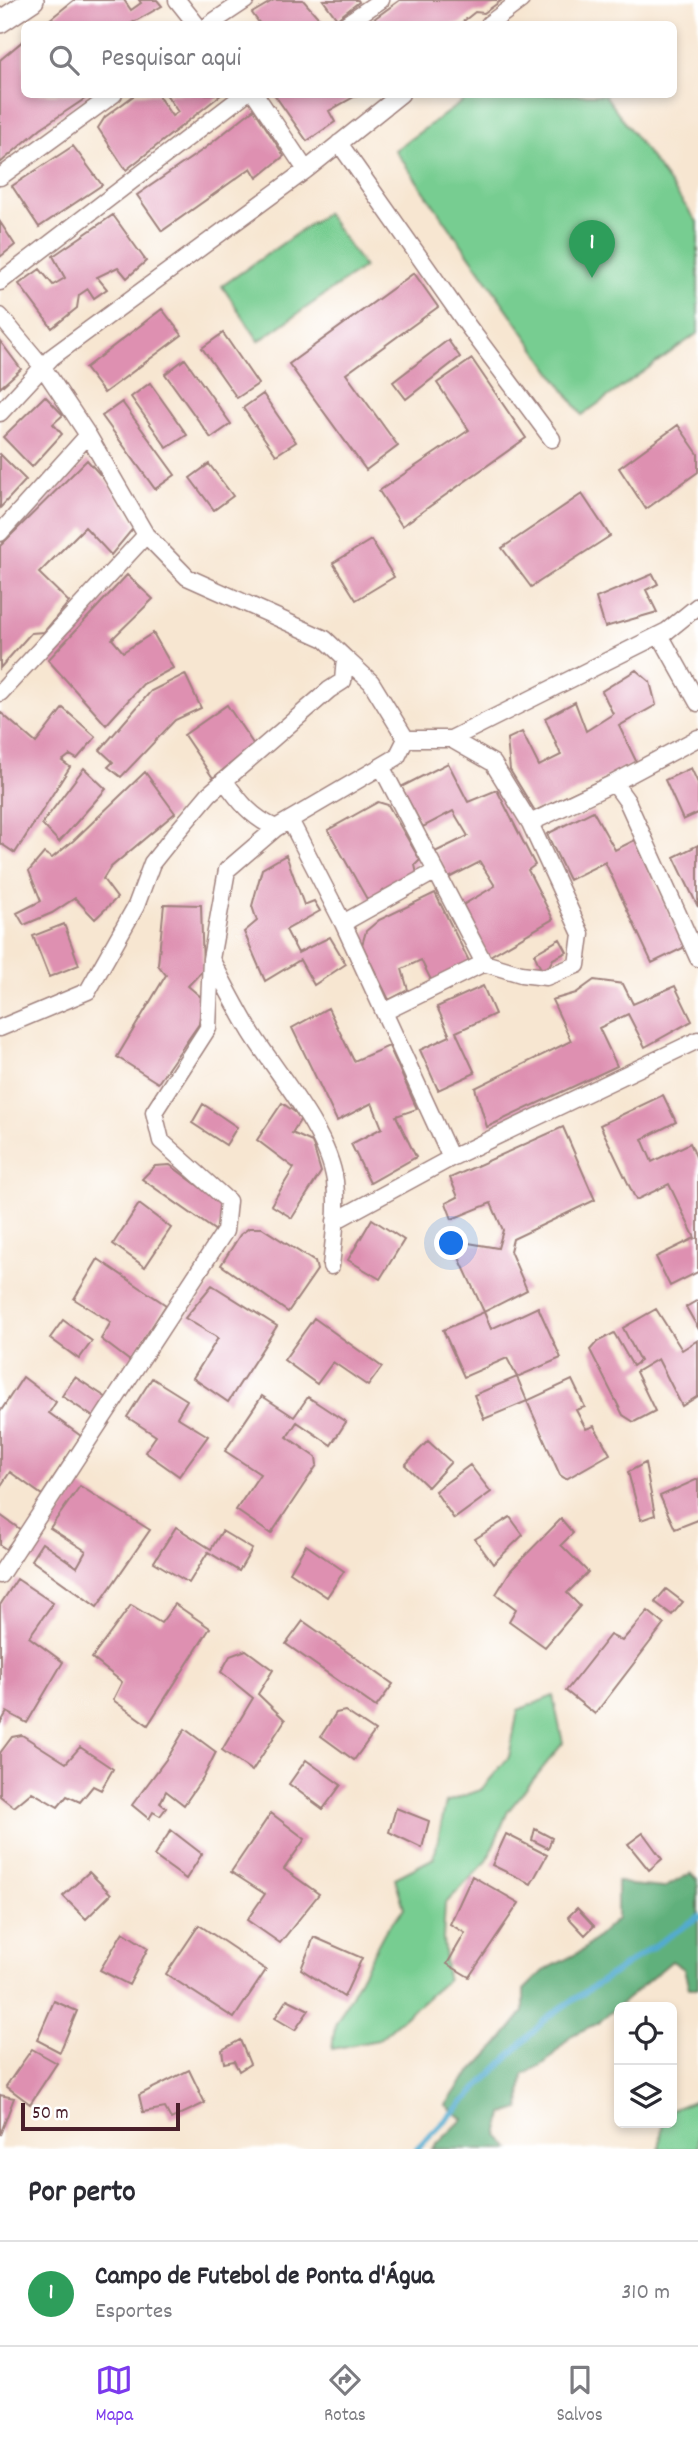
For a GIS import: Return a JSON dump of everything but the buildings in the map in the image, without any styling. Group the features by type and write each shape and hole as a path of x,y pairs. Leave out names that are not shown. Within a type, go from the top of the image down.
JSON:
{"street":[{"path":"0,22 33,0"},
{"path":"177,0 194,21"},
{"path":"214,21 246,0"},
{"path":"350,21 381,0"},
{"path":"493,21 521,0"},
{"path":"0,177 109,98"},
{"path":"0,282 240,98"},
{"path":"257,98 306,170"},
{"path":"0,413 52,357 306,170 396,98"},
{"path":"339,143 552,439"},
{"path":"0,316 42,366 89,435 146,535 187,577 325,639 371,682 406,739"},
{"path":"0,534 89,435"},
{"path":"0,693 146,535"},
{"path":"406,739 451,739 660,635 698,606"},
{"path":"660,635 698,704"},
{"path":"0,1028 88,991 136,906 152,863 209,794 329,690 343,681 345,659"},
{"path":"530,823 614,783 698,738"},
{"path":"0,1575 225,1231 228,1201 161,1141 154,1112 208,1028 211,959 227,870 283,824 382,768 397,757 406,739"},
{"path":"384,1012 484,963 521,974 546,977 577,965 581,934 530,823 493,764 451,739"},
{"path":"382,768 484,963"},
{"path":"225,780 249,812 262,822 283,824"},
{"path":"614,783 627,801 690,921 698,958"},
{"path":"283,824 342,923 451,1158"},
{"path":"342,923 436,871"},
{"path":"211,959 251,1031 299,1104 329,1158 335,1181 331,1266"},
{"path":"335,1221 451,1158 698,1040"}],"green space":[{"path":"467,98 607,98 698,223 698,333 582,415 395,150"},
{"path":"326,213 364,267 259,341 222,286"},
{"path":"553,1696 563,1743 508,1811 487,1861 445,1904 443,1939 447,1980 378,2040 332,2049 335,2025 385,1931 404,1908 395,1878 434,1858 446,1802 481,1790 509,1757 518,1710"},
{"path":"691,1873 698,1880 698,1988 689,1988 684,1969 672,1961 623,2002 614,2002 614,2010 598,2023 572,2035 546,2062 523,2075 520,2109 503,2114 498,2136 511,2149 432,2149 463,2119 446,2105 462,2082 524,2012 524,1990 543,1971 582,1951 617,1919 617,1881 664,1888"},
{"path":"698,2099 698,2149 659,2149 662,2128 677,2128 677,2108"}],"waterway":[{"path":"417,2149 549,2016 698,1917"}],"place":[{"name":"Campo de Futebol de Ponta d'Água","path":"592,278"}]}
